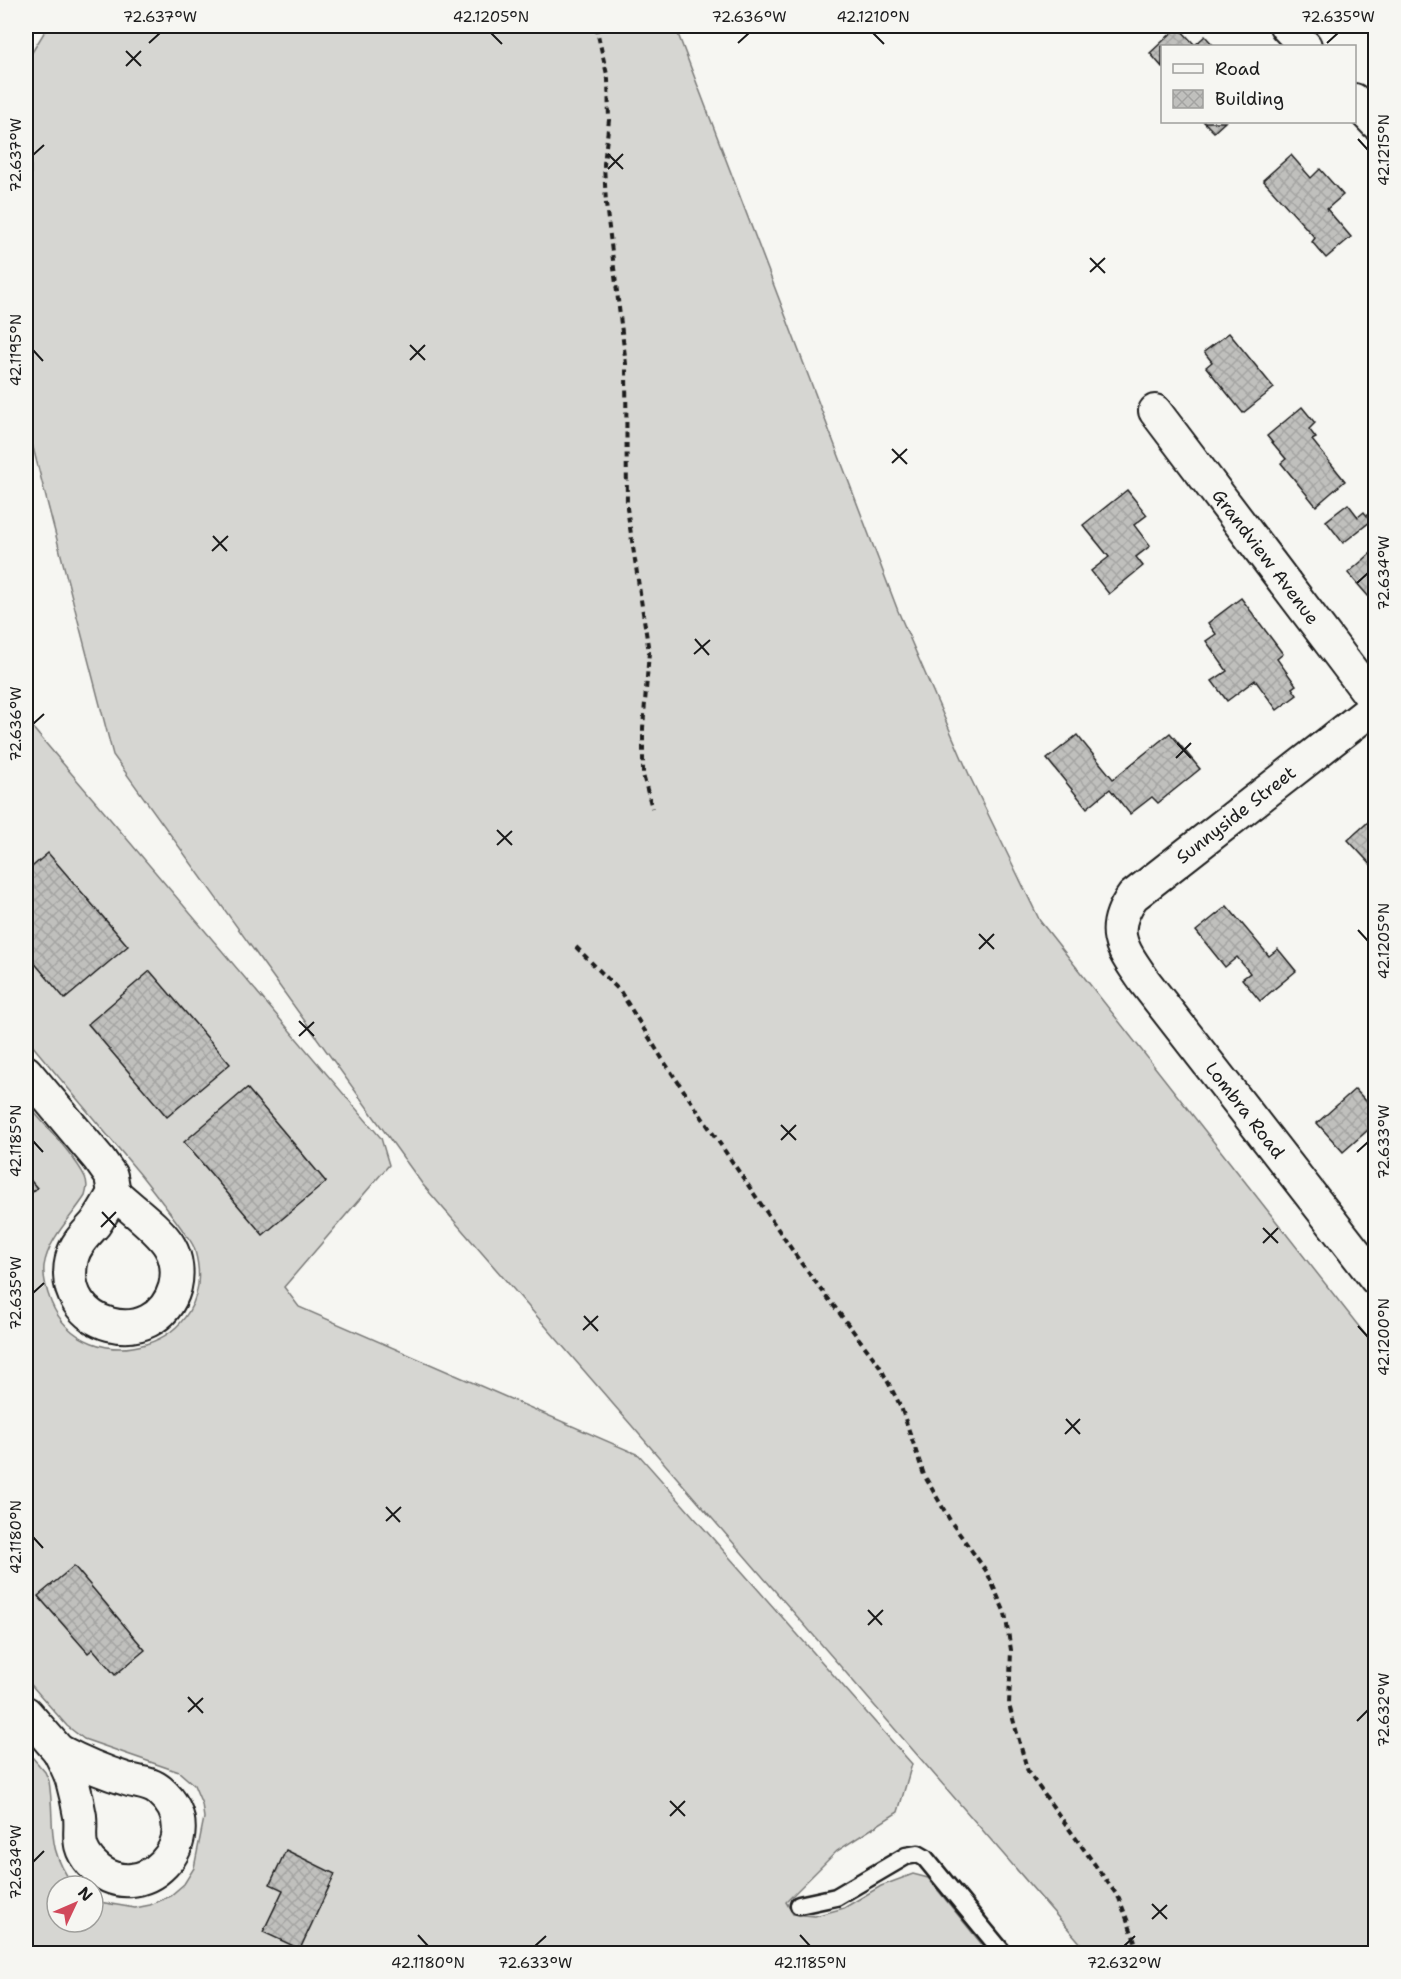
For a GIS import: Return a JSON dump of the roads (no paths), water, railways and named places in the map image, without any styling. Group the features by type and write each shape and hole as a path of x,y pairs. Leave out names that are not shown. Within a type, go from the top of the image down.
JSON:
{"street":[{"path":"1286,26 1304,45"},
{"path":"1356,102 1376,123"},
{"name":"Grandview Avenue","path":"1155,411 1376,704"},
{"name":"Sunnyside Street","path":"1120,937 1119,924 1123,910 1133,896 1376,704"},
{"name":"Lombra Road","path":"1120,937 1127,955 1145,982 1376,1279"},
{"path":"26,1072 111,1176 114,1193"},
{"path":"26,1713 58,1751"}],"lane":[{"path":"799,1905 837,1897 906,1856 918,1854 926,1858 1004,1953"}]}
